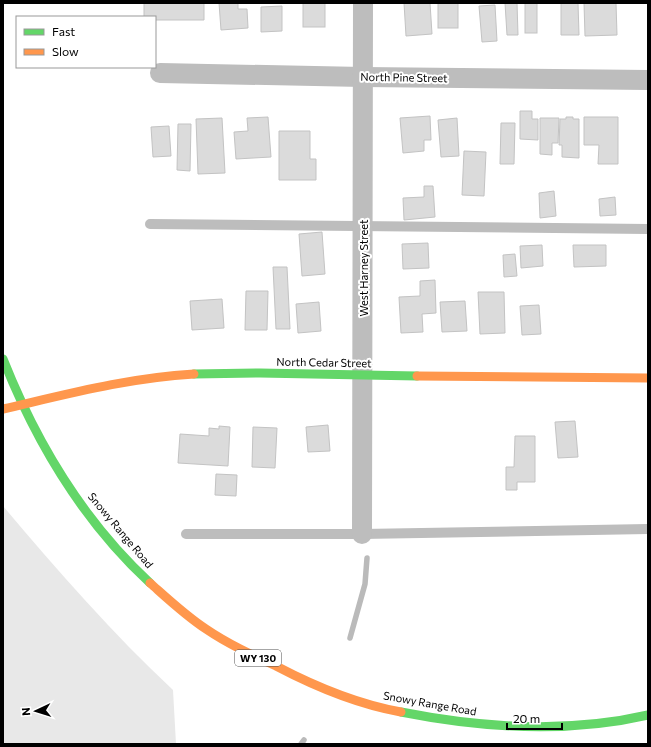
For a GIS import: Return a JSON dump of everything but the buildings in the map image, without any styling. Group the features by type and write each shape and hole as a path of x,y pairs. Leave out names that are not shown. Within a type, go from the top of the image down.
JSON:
{"main road":[{"name":"Snowy Range Road","path":"3,359 22,405 46,449 82,503 126,559 147,581 198,624 248,653 286,672 348,699 401,713 497,726 532,727 584,725 648,715"},
{"name":"North Cedar Street","path":"3,409 110,383 156,377 232,373 293,372 362,375 648,378"}],"street":[{"name":"West Harney Street","path":"362,534 363,3"},
{"name":"North Pine Street","path":"160,73 648,80"}],"lane":[{"path":"150,224 648,229"},
{"path":"186,534 362,534 648,529"}],"shaded area":[{"path":"3,506 85,601 173,690 176,744 3,744"}],"waterway":[{"path":"350,638 365,584 367,558"},
{"path":"301,744 304,740"}],"traffic: fast":[{"path":"3,359 31,420 64,479 104,534 150,583"},
{"path":"194,374 260,373 417,376"},
{"path":"401,712 462,722 524,727 586,725 648,715"}],"traffic: slow":[{"path":"3,409 74,392 121,383 194,374"},
{"path":"417,376 648,378"},
{"path":"150,583 199,624 240,649 306,681 337,694 384,709 401,712"}]}
